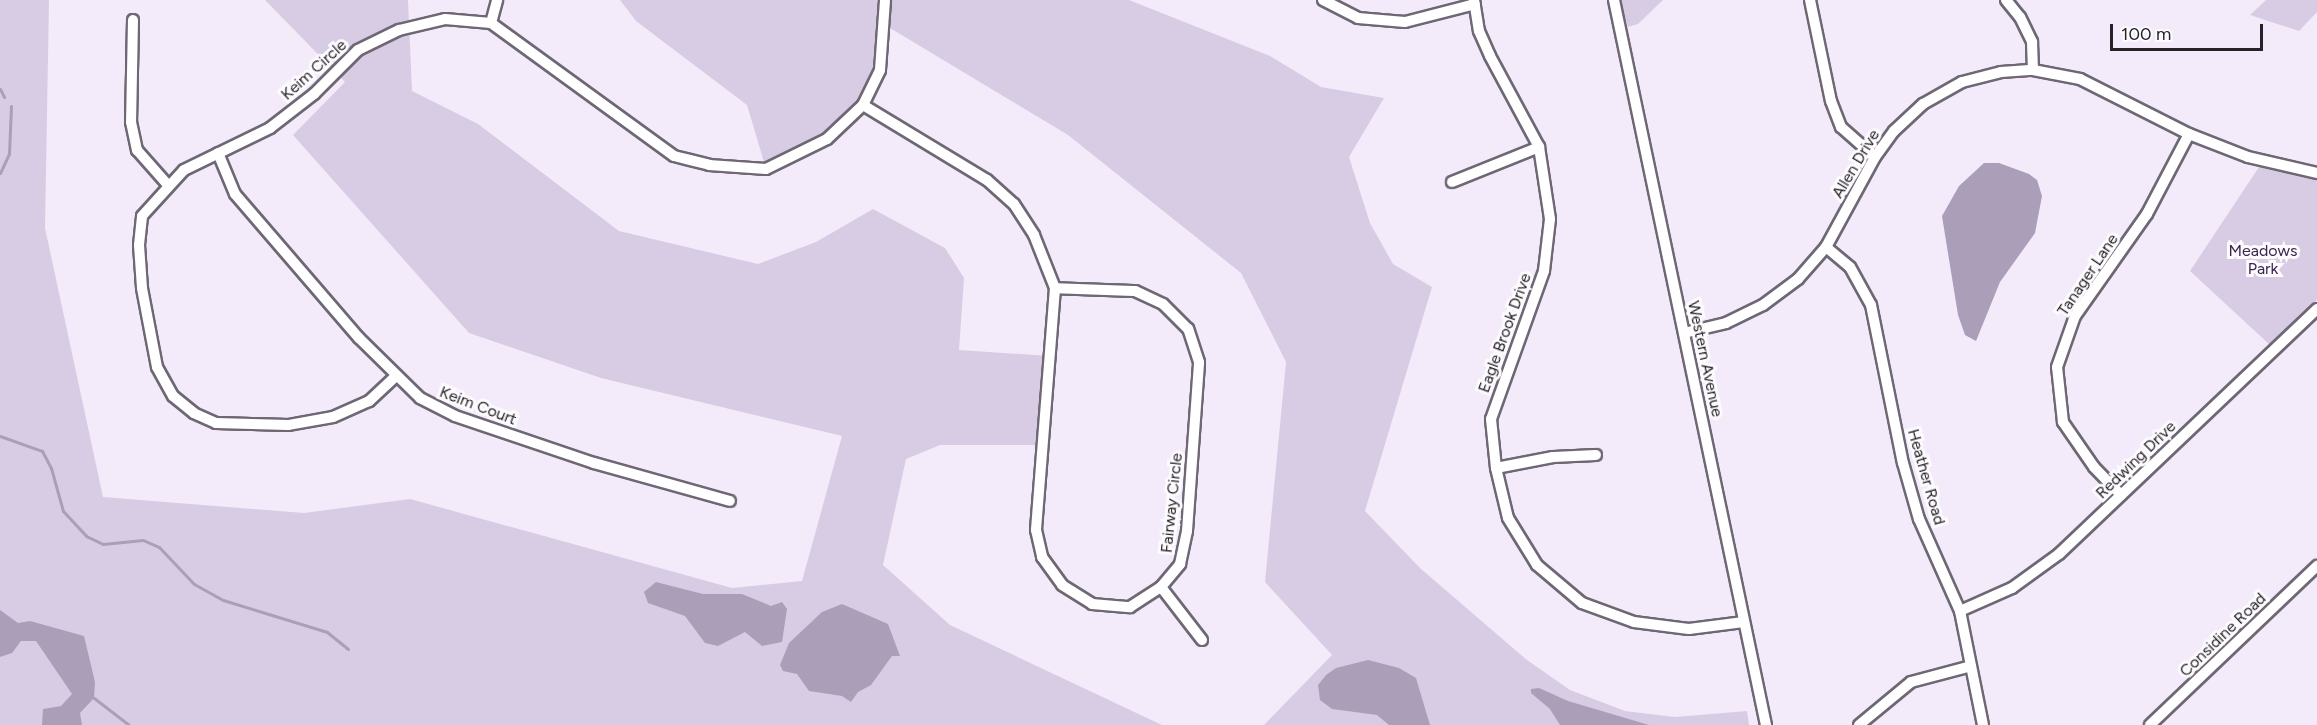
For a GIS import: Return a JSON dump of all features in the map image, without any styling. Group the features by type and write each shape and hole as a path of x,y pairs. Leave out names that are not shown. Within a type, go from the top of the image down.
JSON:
{"street":[{"path":"497,0 492,23 674,156 709,165 766,170 827,140 862,105 880,70 885,0"},
{"path":"1323,0 1358,18 1405,22 1474,2"},
{"name":"Western Avenue","path":"1614,0 1766,725"},
{"path":"1810,0 1831,101 1841,127 1875,157"},
{"path":"2006,0 2020,17 2032,42 2033,70"},
{"name":"Eagle Brook Drive","path":"1474,2 1479,31 1490,56 1539,147 1548,191 1548,248 1541,280 1491,419 1496,468 1508,518 1537,565 1582,603 1634,622 1689,629 1744,622"},
{"name":"Keim Circle","path":"396,376 369,401 333,417 288,425 216,423 194,413 172,396 157,367 142,288 139,244 142,216 184,170 270,128 314,94 358,50 389,35 445,19 492,23"},
{"path":"133,20 131,122 137,150 168,185"},
{"name":"Allen Drive","path":"1684,333 1726,323 1763,305 1798,279 1826,247 1875,157 1894,131 1923,104 1962,82 2001,72 2033,70 2080,79 2189,134 2248,157 2317,173"},
{"name":"Fairway Circle","path":"862,105 987,180 1014,204 1034,235 1055,288 1036,530 1042,557 1062,585 1092,604 1130,607 1161,587 1180,564 1187,531 1199,362 1188,329 1163,304 1135,291 1055,288"},
{"name":"Tanager Lane","path":"2121,495 2077,446 2063,422 2057,367 2075,316 2147,214 2189,134"},
{"path":"1452,182 1539,147"},
{"name":"Keim Court","path":"218,153 235,194 359,338 420,398 455,416 594,463 730,501"},
{"name":"Heather Road","path":"1826,247 1850,267 1869,298 1919,519 1960,611 1983,725"},
{"name":"Redwing Drive","path":"1960,611 2037,573 2317,309"},
{"path":"1496,468 1552,457 1596,454"},
{"name":"Considine Road","path":"2150,725 2317,566"},
{"path":"1161,587 1202,640"},
{"path":"1859,725 1911,682 1971,666"}],"green space":[{"path":"0,0 49,0 45,228 103,497 304,513 410,499 732,588 802,581 842,436 601,378 469,333 293,135 345,82 265,0 408,0 412,91 478,124 619,231 758,264 816,242 873,209 945,248 964,278 959,350 1050,356 1043,445 940,445 906,459 883,565 950,625 1162,725 0,725"},
{"path":"620,0 1129,0 1270,56 1321,87 1384,98 1349,157 1370,223 1393,264 1432,287 1365,511 1420,568 1527,660 1570,690 1625,711 1675,717 1747,711 1749,725 1264,725 1332,655 1265,582 1286,362 1241,273 1068,135 885,25 880,70 863,105 827,139 766,169 747,105 636,21"},
{"path":"1620,0 1663,0 1638,24 1628,27"},
{"path":"2266,0 2317,0 2317,12 2299,31 2250,15"},
{"name":"Meadows Park","path":"2259,167 2317,178 2317,300 2270,345 2190,271"}],"shaded area":[{"path":"1984,163 1999,163 2029,174 2037,180 2042,196 2035,233 2000,282 1976,341 1965,335 1958,315 1942,216 1959,186"},
{"path":"656,582 703,594 742,594 771,606 782,602 787,609 782,642 762,646 745,632 718,646 705,643 685,616 648,603 644,592"},
{"path":"842,604 888,624 900,656 892,656 871,685 858,692 851,702 842,696 809,691 797,674 783,671 780,665 789,643 822,612"},
{"path":"0,610 18,623 30,621 84,636 95,682 94,698 80,713 82,725 42,725 43,709 61,706 72,694 36,641 21,641 12,653 0,657"},
{"path":"1368,660 1399,668 1416,678 1430,725 1389,725 1377,715 1332,709 1320,700 1318,685 1326,675 1336,668"},
{"path":"1539,688 1568,701 1649,725 1560,725 1550,709 1531,693 1531,689"}],"waterway":[{"path":"0,89 4,97"},
{"path":"0,173 9,154 11,106"},
{"path":"0,436 42,451 51,468 63,511 86,536 103,544 143,540 159,547 194,584 223,600 327,632 348,649"},
{"path":"94,698 129,725"}]}
